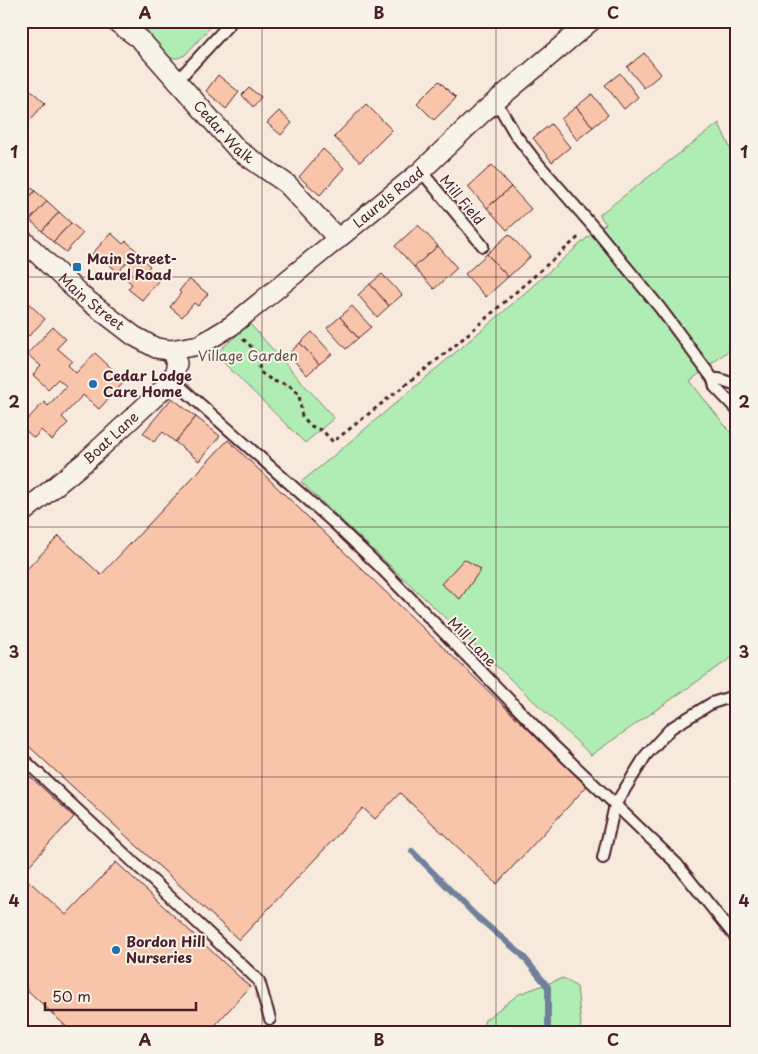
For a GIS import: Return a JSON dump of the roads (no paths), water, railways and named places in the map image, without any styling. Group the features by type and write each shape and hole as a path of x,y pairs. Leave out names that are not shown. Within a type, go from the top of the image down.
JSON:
{"street":[{"name":"Cedar Walk","path":"115,21 140,39 238,150 287,184 338,239"},
{"name":"Laurels Road","path":"170,350 200,345 231,326 420,171 482,113 591,21"},
{"name":"Main Street","path":"21,238 82,296 134,336 156,348 170,350"},
{"path":"170,350 177,363 173,380"},
{"name":"Boat Lane","path":"21,514 86,461 173,380"}],"lane":[{"path":"176,81 232,21"},
{"path":"496,101 520,141 648,294 713,379 715,387 737,410"},
{"name":"Mill Field","path":"420,171 483,246"},
{"path":"713,379 737,385"},
{"name":"Mill Lane","path":"173,380 374,561 552,744 676,863 737,939"},
{"path":"603,858 615,805 646,756 671,728 712,703 737,695"},
{"path":"21,757 259,981 270,1019"}],"waterway":[{"path":"412,851 474,914 522,955 548,987 548,1033"}],"place":[{"name":"Main Street- Laurel Road","path":"77,267"},
{"name":"Cedar Lodge Care Home","path":"93,384"},
{"name":"Bordon Hill Nurseries","path":"116,950"}],"park label":[{"name":"Village Garden","path":"248,356"}]}
